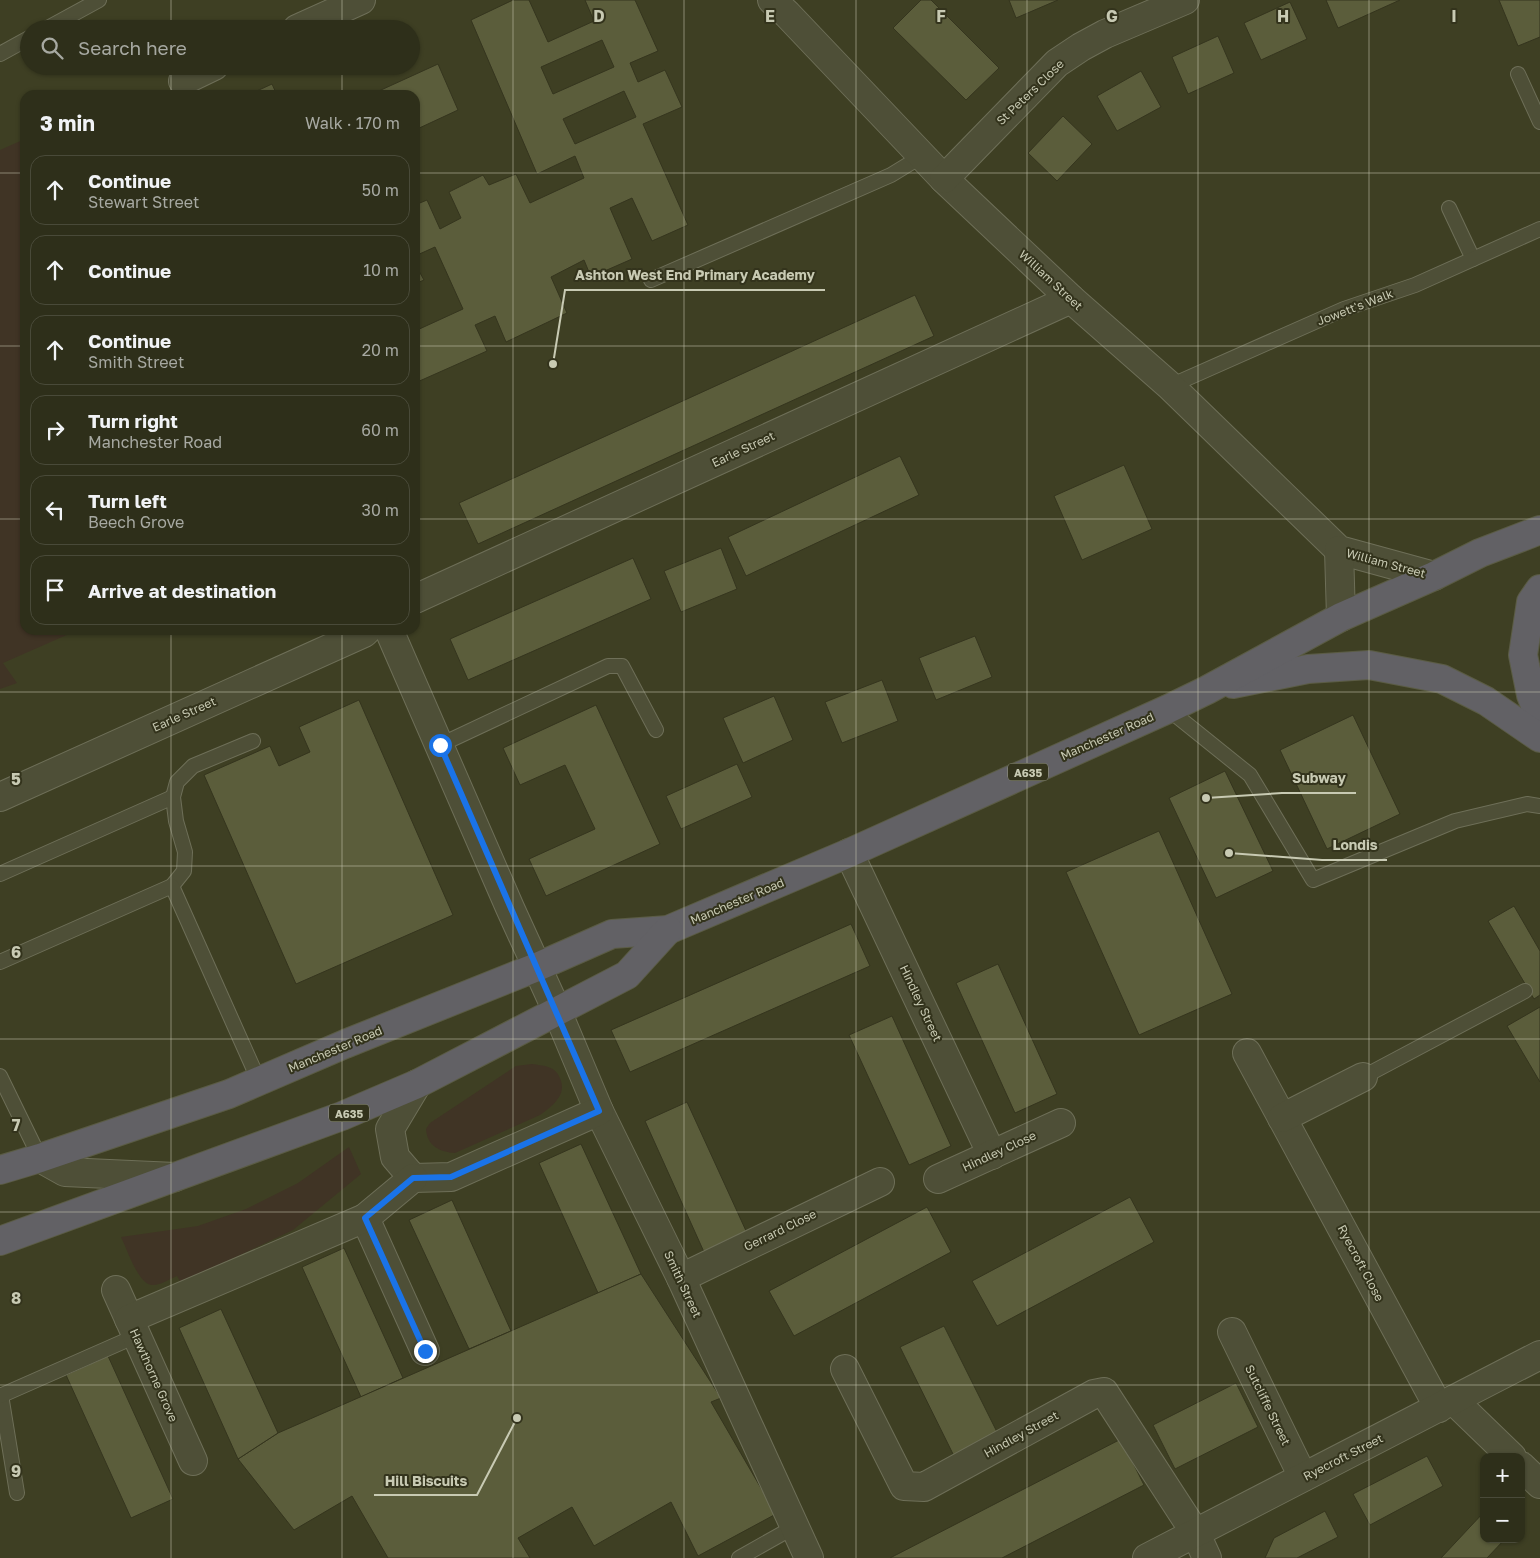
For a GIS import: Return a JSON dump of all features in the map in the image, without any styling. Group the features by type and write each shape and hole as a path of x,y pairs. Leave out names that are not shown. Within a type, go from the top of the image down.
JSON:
{"highway":[{"name":"Manchester Road","path":"0,1170 228,1094 345,1044 537,967 612,934 668,930 849,852 1208,690 1341,616 1434,576 1480,553 1540,530"},
{"path":"1540,589 1532,602 1523,656 1530,695 1540,718"},
{"name":"A635","path":"1208,690 1308,669 1369,665 1442,679 1486,701 1540,738"},
{"name":"Manchester Road","path":"0,1241 342,1116 417,1084 627,975 668,930"}],"street":[{"path":"317,20 361,0"},
{"name":"St Peters Close","path":"944,179 1057,63 1105,34 1185,0"},
{"name":"William Street","path":"788,5 944,179 1071,299 1170,386 1339,550 1434,576"},
{"path":"183,80 194,75"},
{"name":"Earle Street","path":"420,597 1071,299"},
{"name":"William Street","path":"1339,550 1341,616"},
{"name":"Earle Street","path":"0,797 360,635"},
{"name":"Smith Street","path":"391,635 557,1010 599,1111 681,1278 809,1558"},
{"name":"Hindley Street","path":"849,852 992,1154"},
{"name":"Ryecroft Close","path":"1246,1053 1446,1404 1507,1453"},
{"path":"1282,1118 1363,1077"},
{"path":"413,1178 395,1157 390,1129 417,1084"},
{"path":"133,1328 365,1218 413,1178 451,1177 599,1111"},
{"name":"Hindley Close","path":"938,1180 1061,1123"},
{"path":"40,1158 65,1172 175,1177"},
{"name":"Gerrard Close","path":"681,1278 880,1182"},
{"path":"365,1218 425,1351"},
{"name":"Hawthorne Grove","path":"116,1290 193,1461"},
{"name":"Sutcliffe Street","path":"1232,1332 1303,1477"},
{"name":"Ryecroft Street","path":"1146,1558 1196,1534 1540,1355"},
{"name":"Hindley Street","path":"845,1369 904,1486 924,1487 1094,1394 1104,1392 1196,1534"},
{"path":"1525,1470 1540,1484"},
{"path":"1196,1534 1207,1558"}],"lane":[{"path":"62,20 99,0"},
{"path":"0,54 20,43"},
{"path":"1518,74 1540,122"},
{"path":"651,280 891,175 922,156"},
{"path":"1449,208 1474,259"},
{"name":"Jowett's Walk","path":"1170,386 1344,309 1415,285 1540,229"},
{"path":"440,745 608,666 622,666 656,730"},
{"path":"1168,708 1250,774 1313,880 1455,821 1527,804 1540,806"},
{"path":"0,962 172,886 184,871 185,852 176,821 173,797 177,782 194,766 253,741"},
{"path":"0,874 173,797"},
{"path":"172,886 259,1081"},
{"path":"1363,1077 1525,991"},
{"path":"0,1076 40,1158"},
{"path":"17,1493 1,1396 133,1328"},
{"path":"739,1558 794,1527"}],"shaded area":[{"path":"20,141 20,635 67,635 3,663 17,683 0,689 0,150"},
{"path":"532,1064 550,1068 560,1078 561,1092 549,1108 540,1115 455,1153 444,1151 432,1144 426,1129 430,1123 516,1066"},
{"path":"349,1147 361,1174 293,1230 181,1283 177,1276 152,1285 142,1279 138,1273 121,1237 198,1226 246,1209 298,1183"}],"building":[{"path":"513,0 529,0 548,42 594,21 585,0 635,0 658,51 630,63 638,82 665,70 682,107 643,124 688,225 652,241 632,198 610,208 632,259 591,277 584,260 551,277 567,313 506,342 495,316 475,325 487,351 420,381 420,329 463,309 435,247 420,254 420,203 427,200 440,229 461,218 449,192 483,175 489,185 516,174 530,203 584,178 575,156 537,174 471,20","holes":["602,40 614,67 553,94 541,67","624,91 636,117 575,144 563,119"]},
{"path":"921,0 931,0 999,68 966,100 893,28"},
{"path":"1009,0 1058,0 1016,18"},
{"path":"1326,0 1400,0 1338,28"},
{"path":"1499,0 1540,0 1540,37 1518,46"},
{"path":"1290,2 1307,39 1261,60 1244,23"},
{"path":"1218,36 1234,73 1188,94 1172,57"},
{"path":"438,64 458,110 420,128 420,90 381,90 414,75 420,75 420,72"},
{"path":"1141,71 1161,107 1117,131 1097,96"},
{"path":"272,84 275,90 259,90"},
{"path":"1063,116 1092,144 1057,181 1028,153"},
{"path":"420,273 424,280 420,282"},
{"path":"915,295 934,336 478,544 459,503"},
{"path":"900,456 919,495 746,576 728,537"},
{"path":"1124,465 1152,529 1082,560 1054,496"},
{"path":"721,548 737,589 681,612 664,571"},
{"path":"633,558 651,599 468,680 450,639"},
{"path":"975,636 992,677 936,700 919,658"},
{"path":"882,680 898,721 842,743 825,702"},
{"path":"774,696 793,740 743,763 723,718"},
{"path":"359,700 453,915 296,984 204,775 270,746 279,766 310,752 299,727"},
{"path":"596,705 660,844 546,896 529,859 595,829 565,765 520,785 503,748"},
{"path":"1353,715 1400,814 1327,849 1280,750"},
{"path":"737,764 752,797 681,829 666,796"},
{"path":"1225,771 1273,871 1216,898 1169,798"},
{"path":"1159,831 1232,994 1139,1035 1066,872"},
{"path":"1514,906 1540,951 1540,995 1534,999 1488,921"},
{"path":"851,924 870,966 630,1072 611,1030"},
{"path":"998,964 1057,1094 1015,1113 956,983"},
{"path":"1540,1007 1540,1082 1507,1026"},
{"path":"892,1016 951,1146 909,1165 849,1035"},
{"path":"687,1102 747,1233 704,1252 645,1121"},
{"path":"581,1144 641,1274 598,1293 539,1163"},
{"path":"1130,1197 1154,1242 997,1326 972,1281"},
{"path":"452,1200 511,1331 469,1349 409,1220"},
{"path":"927,1207 951,1252 794,1336 769,1291"},
{"path":"344,1248 403,1378 361,1397 302,1267"},
{"path":"641,1274 721,1398 711,1402 776,1514 698,1556 671,1502 594,1546 572,1507 518,1538 530,1558 388,1558 352,1496 294,1530 238,1459 278,1433"},
{"path":"221,1309 278,1433 238,1459 179,1328"},
{"path":"944,1326 998,1434 954,1456 900,1347"},
{"path":"108,1356 173,1499 131,1518 66,1375"},
{"path":"1236,1383 1258,1427 1175,1469 1153,1425"},
{"path":"1121,1439 1144,1485 1002,1558 890,1558"},
{"path":"1427,1456 1443,1486 1370,1525 1353,1494"},
{"path":"1325,1511 1338,1537 1297,1558 1265,1558 1274,1538"},
{"path":"1480,1516 1480,1543 1501,1543 1487,1558 1441,1558"}],"place":[{"name":"Ashton West End Primary Academy","path":"553,364"},
{"name":"Subway","path":"1206,798"},
{"name":"Londis","path":"1229,853"},
{"name":"Hill Biscuits","path":"517,1418"}],"route":[{"path":"425,1351 365,1218 413,1178 451,1177 599,1111 557,1010 510,908 440,745"}]}
